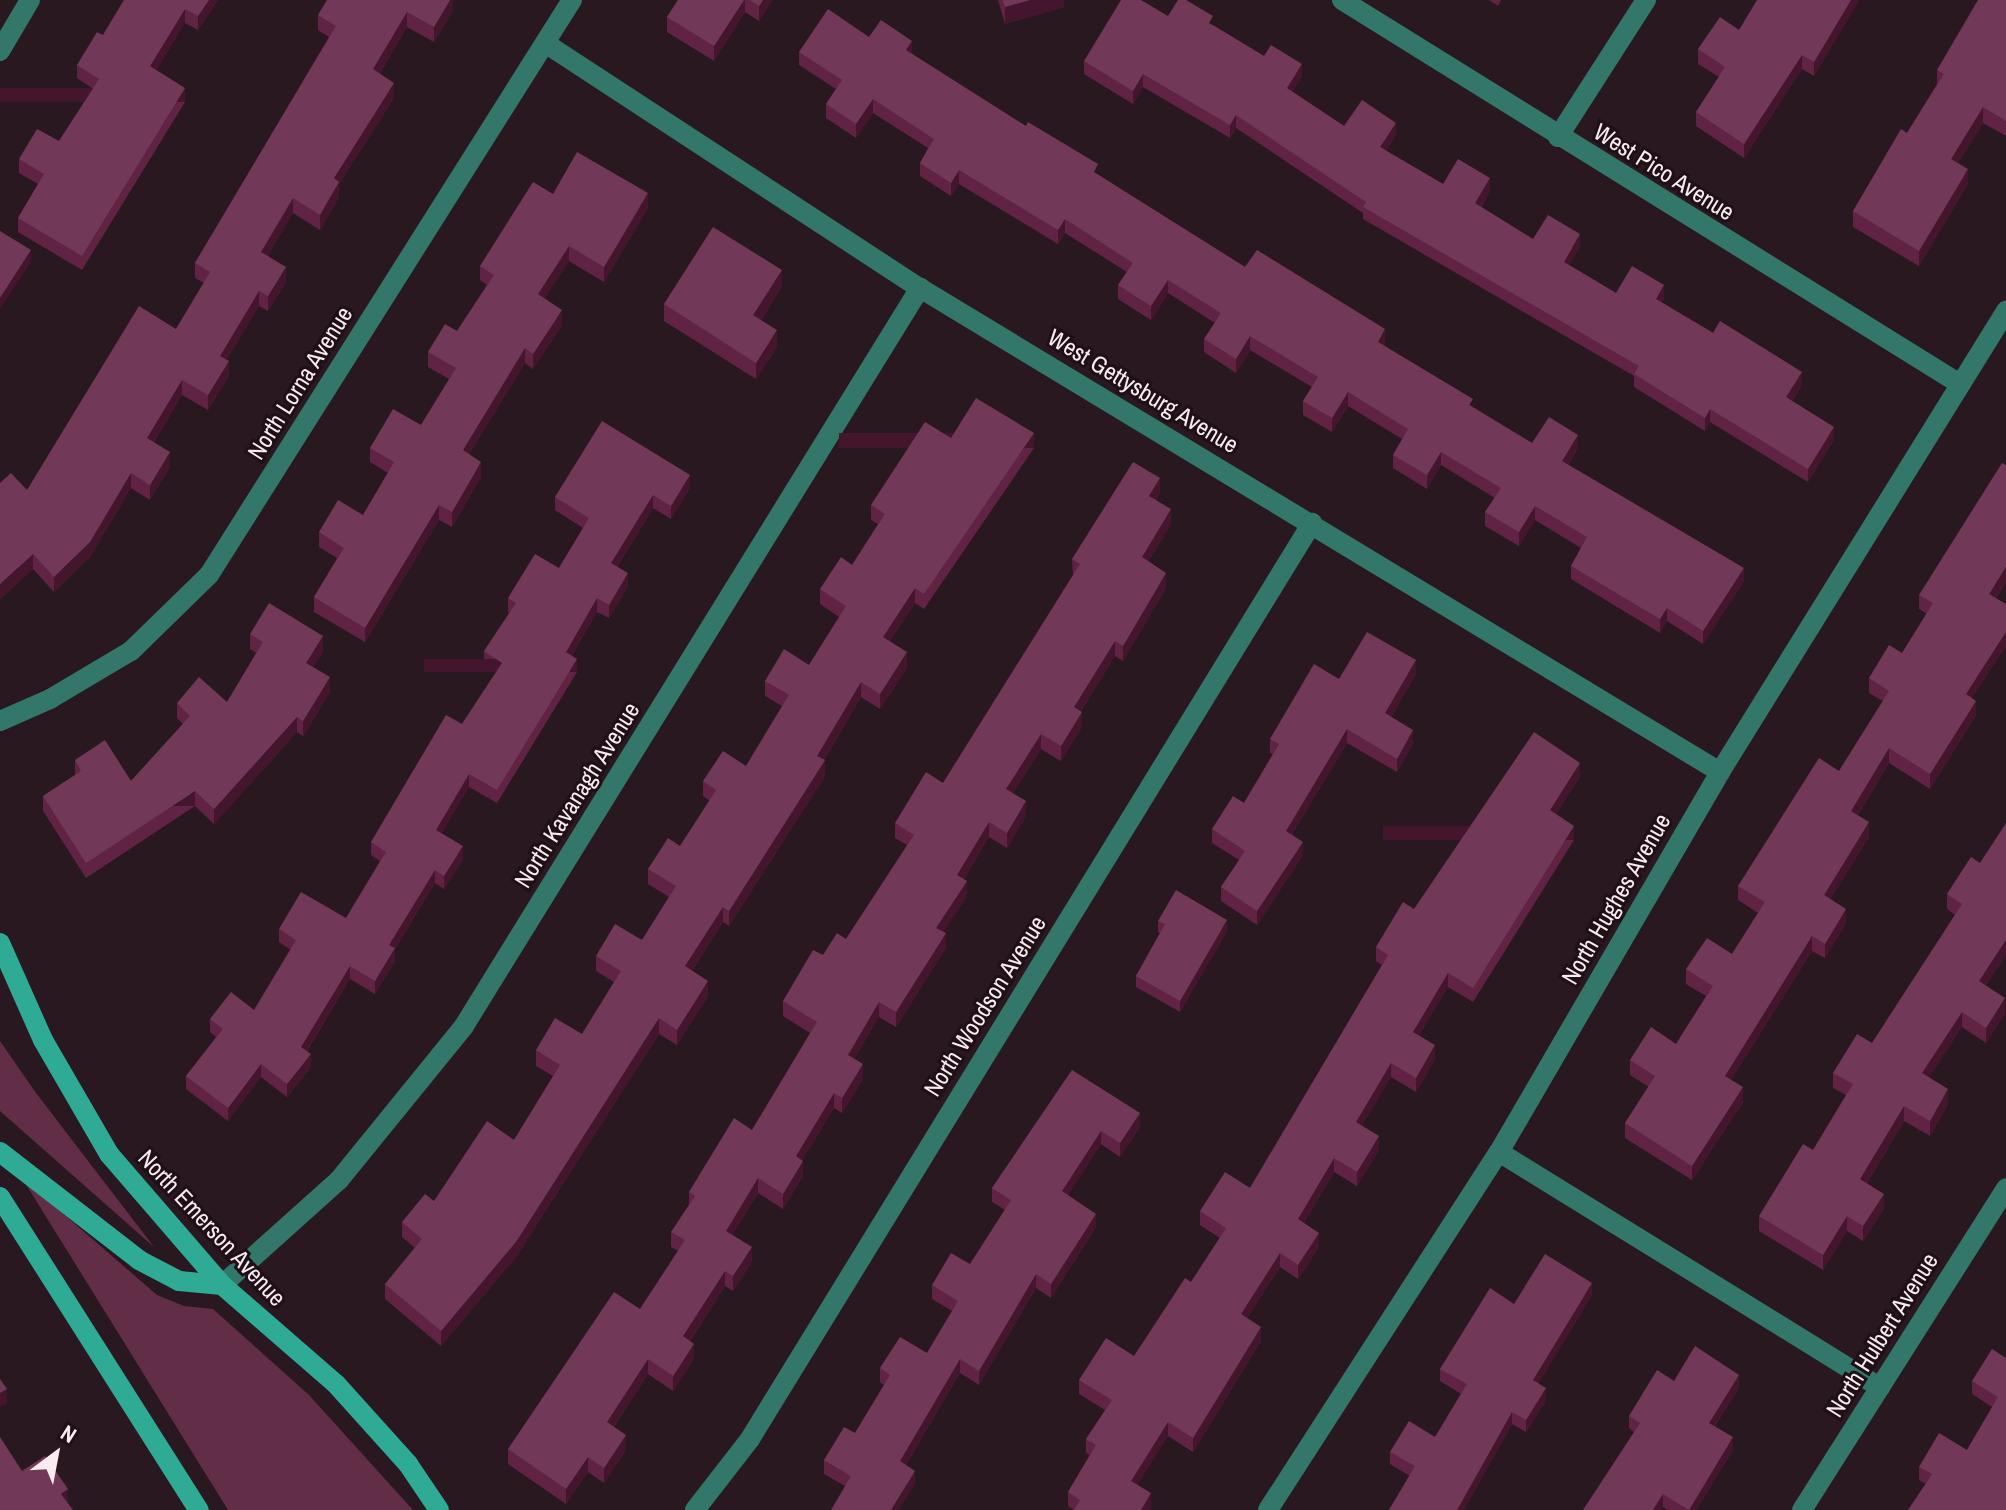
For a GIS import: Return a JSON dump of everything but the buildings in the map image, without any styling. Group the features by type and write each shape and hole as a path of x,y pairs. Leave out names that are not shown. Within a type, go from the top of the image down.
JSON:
{"street":[{"path":"0,51 30,0"},
{"name":"North Lorna Avenue","path":"0,721 50,699 131,651 209,575 572,0"},
{"name":"West Pico Avenue","path":"1342,0 1960,384"},
{"path":"1558,137 1646,0"},
{"name":"West Gettysburg Avenue","path":"545,43 920,288 1720,772"},
{"name":"North Kavanagh Avenue","path":"222,1285 339,1180 464,1026 920,288"},
{"name":"North Hughes Avenue","path":"1268,1510 1499,1152 1720,772 2006,311"},
{"name":"North Woodson Avenue","path":"695,1510 750,1439 1312,523"},
{"name":"North Emerson Avenue","path":"0,943 43,1040 109,1154 222,1285 336,1384 408,1464 439,1510"},
{"path":"0,1152 139,1260 179,1281 222,1285"},
{"path":"1499,1152 1880,1387"},
{"name":"North Hulbert Avenue","path":"1802,1510 2006,1188"},
{"path":"0,1197 199,1510"}],"shaded area":[{"path":"0,1041 36,1093 154,1247 0,1111"},
{"path":"22,1178 157,1295 184,1306 213,1309 309,1395 413,1510 228,1510"}]}
